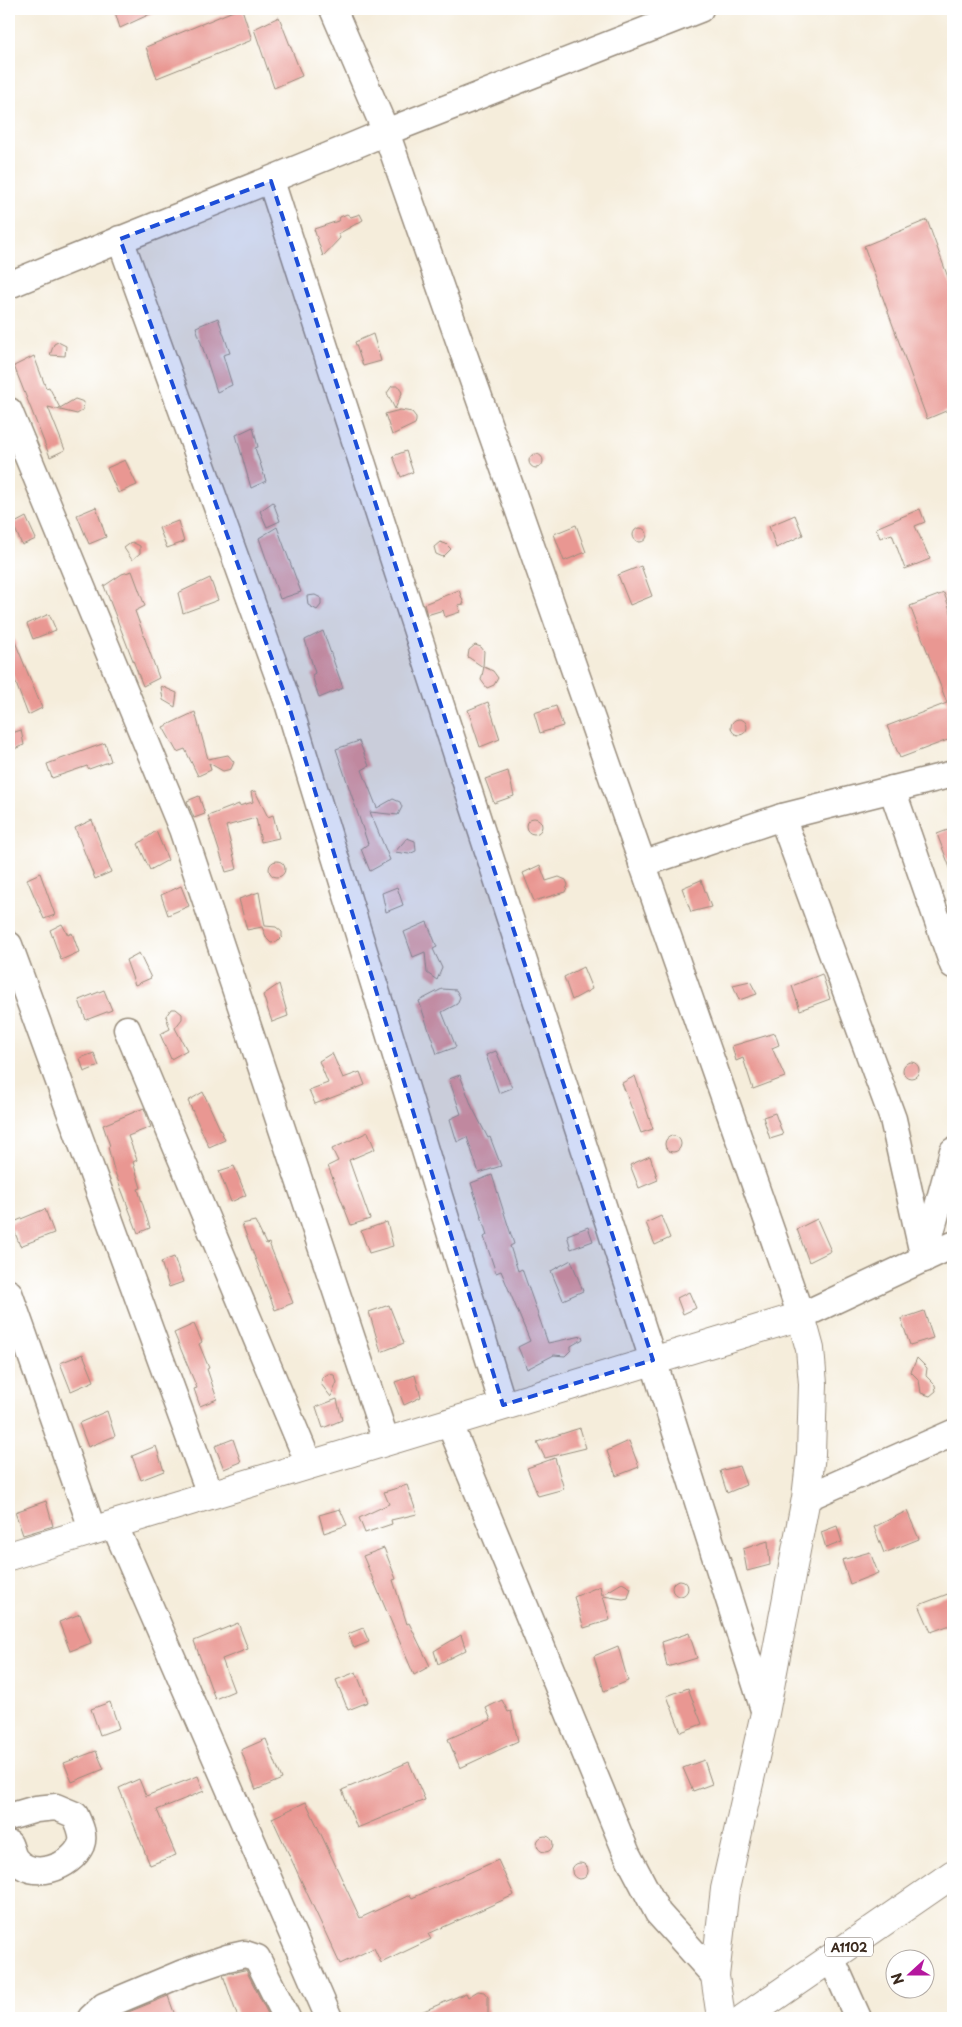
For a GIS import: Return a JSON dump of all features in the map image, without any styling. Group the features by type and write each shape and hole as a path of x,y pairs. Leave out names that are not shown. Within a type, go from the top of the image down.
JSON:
{"main road":[{"path":"9,1556 801,1316 810,1349 813,1384 811,1454 806,1498 765,1713 725,1890 715,1976 721,2018"},
{"name":"A1102","path":"744,2018 832,1960 953,1874"}],"street":[{"path":"333,9 386,132 801,1316 953,1245"},
{"path":"9,285 120,239 271,181 386,132 700,9"},
{"path":"271,181 653,1360 765,1713"},
{"path":"120,239 288,703 503,1405"},
{"path":"9,411 182,829 386,1441"},
{"path":"642,864 782,817 953,774"},
{"path":"892,789 953,965"},
{"path":"782,817 894,1119 924,1260"},
{"path":"9,945 210,1494"},
{"path":"127,1030 309,1464"},
{"path":"924,1260 953,1150"},
{"path":"9,1293 103,1528 329,2018"},
{"path":"449,1422 627,1854 658,1913 715,1976"},
{"path":"806,1498 953,1433"},
{"path":"9,1817 36,1809 56,1807 75,1815 82,1828 81,1845 65,1864 44,1871 28,1867 16,1859 9,1844"},
{"path":"91,2018 104,2006 183,1973 245,1954 257,1958 287,2018"},
{"path":"832,1960 858,2018"}],"highlighted area":[{"path":"271,181 653,1360 503,1405 288,703 120,239"}],"building":[{"path":"114,9 161,9 120,28"},
{"path":"242,9 252,40 157,78 146,47"},
{"path":"279,17 302,76 274,88 254,29"},
{"path":"347,214 351,217 360,214 363,220 338,234 340,238 323,256 314,229 338,221 340,217"},
{"path":"927,220 953,291 953,408 927,419 864,246"},
{"path":"218,318 230,353 223,355 232,385 217,392 196,327"},
{"path":"373,334 381,361 363,366 355,342"},
{"path":"58,342 66,346 65,356 50,355 54,344"},
{"path":"34,356 46,388 49,387 60,408 75,399 84,402 83,410 77,414 48,407 65,450 50,457 14,366"},
{"path":"392,386 399,386 402,393 395,409 387,393"},
{"path":"400,410 412,412 416,417 416,421 415,424 392,435 385,414"},
{"path":"253,427 258,447 255,448 266,481 251,488 236,435"},
{"path":"406,451 413,472 401,477 393,456"},
{"path":"533,454 539,454 543,461 539,468 533,468 529,464 529,458"},
{"path":"125,460 137,485 118,493 107,468"},
{"path":"273,502 280,521 267,527 260,511"},
{"path":"96,507 106,537 89,544 77,515"},
{"path":"920,509 925,522 915,526 930,559 905,569 892,534 880,538 876,528"},
{"path":"795,515 803,535 776,548 769,526"},
{"path":"26,517 36,539 22,545 13,524"},
{"path":"178,521 184,542 167,548 159,528"},
{"path":"576,525 586,552 564,561 554,534"},
{"path":"277,527 301,592 280,599 259,538"},
{"path":"637,528 643,528 647,535 643,542 637,542 633,538 633,532"},
{"path":"132,542 140,546 140,553 132,560 124,548"},
{"path":"440,542 446,544 451,549 443,557 436,554 434,547"},
{"path":"641,566 652,596 630,605 618,575"},
{"path":"132,571 145,606 135,611 159,678 143,686 104,586 122,574"},
{"path":"210,578 218,600 183,613 178,593"},
{"path":"459,590 464,604 458,605 460,612 445,617 443,610 427,615 424,604"},
{"path":"944,593 953,618 953,738 900,758 887,726 947,703 910,606"},
{"path":"315,595 321,598 321,605 317,610 308,605 307,596"},
{"path":"49,614 56,630 33,639 27,624"},
{"path":"9,627 42,708 28,715 12,673 9,675"},
{"path":"323,631 343,688 319,698 312,675 315,673 305,640"},
{"path":"475,645 481,647 484,651 483,667 468,657 469,650"},
{"path":"484,667 493,671 498,678 494,685 487,688 481,680"},
{"path":"161,686 177,693 175,707 163,700"},
{"path":"488,702 500,739 480,747 468,710"},
{"path":"556,706 563,726 540,733 534,713"},
{"path":"195,712 208,759 228,755 234,762 231,769 223,771 209,763 211,770 198,776 185,749 177,752 163,727"},
{"path":"736,719 742,719 747,724 745,733 736,735 731,730 731,724"},
{"path":"21,730 24,745 9,751 9,734"},
{"path":"359,741 369,766 362,770 377,808 393,799 400,802 402,807 398,815 370,812 390,860 370,871 361,849 368,844 336,749"},
{"path":"105,743 111,761 89,769 87,766 52,778 47,764"},
{"path":"508,771 514,796 494,803 485,779"},
{"path":"255,791 268,817 273,815 279,838 261,842 256,818 226,826 237,869 226,872 208,816 239,804 239,806 253,802 251,792"},
{"path":"199,796 205,814 194,818 187,801"},
{"path":"531,818 537,818 542,823 540,832 531,834 526,829 526,823"},
{"path":"92,820 111,872 95,879 75,828"},
{"path":"953,828 953,873 952,873 937,834"},
{"path":"156,831 168,860 150,870 138,844"},
{"path":"407,838 415,841 416,851 409,854 395,852"},
{"path":"274,861 280,861 285,866 283,875 274,877 269,872 269,866"},
{"path":"540,865 546,881 559,877 566,880 568,885 565,892 534,901 523,873"},
{"path":"40,873 55,915 44,919 27,879"},
{"path":"701,880 711,907 691,912 682,888"},
{"path":"181,886 189,906 168,915 161,895"},
{"path":"397,887 403,905 386,912 382,893"},
{"path":"259,892 265,926 276,927 282,932 282,937 277,942 271,943 267,939 262,927 247,930 239,899"},
{"path":"427,922 437,947 433,949 442,968 437,980 427,973 425,952 413,957 404,932"},
{"path":"62,924 68,935 72,933 79,952 61,960 50,930"},
{"path":"139,953 151,978 135,985 126,960"},
{"path":"583,967 592,989 572,1000 564,977"},
{"path":"822,974 830,999 800,1010 792,986"},
{"path":"750,981 757,994 739,1000 733,985"},
{"path":"279,984 288,1016 272,1022 263,995"},
{"path":"442,989 456,990 460,997 457,1004 442,1012 456,1047 437,1054 419,1001"},
{"path":"104,990 112,1010 86,1020 79,1000"},
{"path":"171,1009 176,1009 182,1014 182,1019 175,1028 187,1050 171,1059 160,1034 170,1029 166,1016"},
{"path":"775,1033 779,1045 772,1048 785,1077 753,1089 743,1058 736,1061 732,1046"},
{"path":"496,1051 512,1088 499,1093 486,1055"},
{"path":"94,1053 99,1066 84,1072 80,1058"},
{"path":"332,1053 343,1078 360,1072 365,1085 315,1104 309,1090 328,1083 319,1061"},
{"path":"908,1062 914,1062 919,1067 917,1076 908,1078 903,1073 903,1067"},
{"path":"460,1075 472,1107 488,1138 490,1137 501,1166 479,1173 467,1137 457,1142 450,1119 461,1114 449,1079"},
{"path":"635,1076 653,1129 641,1133 622,1083"},
{"path":"203,1092 225,1140 209,1147 188,1101"},
{"path":"144,1108 151,1127 128,1136 137,1160 133,1162 141,1188 138,1189 150,1228 138,1233 114,1170 108,1147 110,1146 103,1125"},
{"path":"775,1113 783,1135 770,1139 763,1117"},
{"path":"368,1132 375,1149 349,1160 370,1219 351,1225 328,1166 338,1161 332,1149"},
{"path":"670,1136 676,1136 681,1141 679,1150 670,1152 665,1147 665,1141"},
{"path":"650,1156 658,1180 639,1188 630,1165"},
{"path":"234,1166 246,1195 231,1202 219,1171"},
{"path":"492,1175 514,1244 510,1246 518,1271 522,1269 548,1343 582,1336 583,1339 571,1346 571,1350 565,1356 554,1355 527,1369 518,1347 530,1341 501,1271 496,1273 484,1237 487,1235 471,1183"},
{"path":"45,1209 54,1233 20,1246 14,1230 9,1230 9,1224"},
{"path":"661,1216 670,1238 655,1245 646,1223"},
{"path":"817,1219 831,1251 809,1262 797,1229"},
{"path":"255,1221 266,1244 269,1243 293,1303 275,1310 242,1224"},
{"path":"387,1222 393,1246 369,1253 361,1231"},
{"path":"588,1227 593,1241 571,1249 567,1235"},
{"path":"174,1257 183,1282 169,1287 161,1262"},
{"path":"571,1260 583,1291 563,1300 551,1271"},
{"path":"689,1292 696,1308 683,1314 677,1298"},
{"path":"389,1305 404,1343 381,1352 369,1312"},
{"path":"924,1311 933,1338 910,1345 901,1319"},
{"path":"194,1324 202,1342 199,1344 209,1368 207,1369 217,1399 200,1406 194,1389 197,1388 174,1333"},
{"path":"83,1354 94,1381 71,1391 60,1363"},
{"path":"917,1358 927,1368 926,1376 935,1385 936,1391 930,1396 921,1393 919,1380 911,1372"},
{"path":"328,1374 334,1375 337,1382 331,1397 321,1384 322,1378"},
{"path":"415,1375 421,1397 404,1405 395,1382"},
{"path":"337,1399 342,1420 323,1428 316,1407"},
{"path":"107,1411 115,1436 88,1447 79,1423"},
{"path":"580,1428 586,1448 545,1458 537,1442"},
{"path":"233,1439 241,1462 224,1469 215,1446"},
{"path":"629,1441 639,1467 616,1476 607,1451"},
{"path":"156,1446 164,1471 141,1480 132,1456"},
{"path":"555,1458 564,1489 538,1496 527,1468"},
{"path":"739,1466 746,1485 727,1493 720,1471"},
{"path":"407,1485 417,1514 391,1520 392,1524 365,1533 359,1518 389,1504 384,1492"},
{"path":"46,1501 53,1526 23,1535 15,1512"},
{"path":"340,1509 347,1525 324,1533 319,1515"},
{"path":"907,1511 919,1539 884,1553 874,1527"},
{"path":"837,1526 842,1542 826,1548 821,1532"},
{"path":"768,1541 770,1565 747,1571 743,1549"},
{"path":"384,1548 396,1579 393,1580 407,1624 409,1623 430,1666 414,1675 363,1556"},
{"path":"870,1552 878,1573 850,1584 842,1560"},
{"path":"677,1580 683,1580 688,1585 686,1594 677,1596 672,1591 672,1585"},
{"path":"622,1583 631,1588 628,1598 603,1596 610,1620 584,1628 574,1597 600,1586 602,1595"},
{"path":"953,1592 953,1624 931,1632 919,1605"},
{"path":"80,1614 91,1643 70,1651 59,1622"},
{"path":"238,1623 248,1649 222,1659 234,1691 215,1699 194,1641"},
{"path":"363,1628 369,1642 354,1648 348,1634"},
{"path":"689,1633 697,1658 667,1667 662,1642"},
{"path":"461,1635 466,1650 438,1664 434,1651"},
{"path":"618,1646 628,1681 604,1691 594,1656"},
{"path":"356,1672 368,1702 348,1710 336,1680"},
{"path":"688,1688 702,1724 681,1732 667,1696"},
{"path":"502,1700 508,1712 511,1711 518,1741 460,1768 448,1739 491,1720 486,1708"},
{"path":"110,1702 119,1728 100,1735 91,1709"},
{"path":"266,1739 282,1779 256,1790 241,1750"},
{"path":"96,1751 104,1769 72,1782 64,1763"},
{"path":"704,1760 712,1784 693,1791 683,1768"},
{"path":"409,1762 425,1800 357,1828 342,1790"},
{"path":"198,1776 204,1791 157,1810 176,1855 150,1865 119,1788 139,1779 146,1796"},
{"path":"306,1802 360,1918 410,1895 412,1898 498,1860 514,1895 428,1934 431,1939 381,1963 374,1948 340,1964 272,1818"},
{"path":"545,1836 553,1844 545,1852 537,1844"},
{"path":"580,1863 588,1871 580,1879 572,1871"},
{"path":"246,1970 270,2018 238,2018 223,1975"},
{"path":"478,1991 484,1992 488,1997 488,2018 407,2018 466,1993 468,1997"},
{"path":"168,1996 176,2018 114,2018 158,2000"}]}
